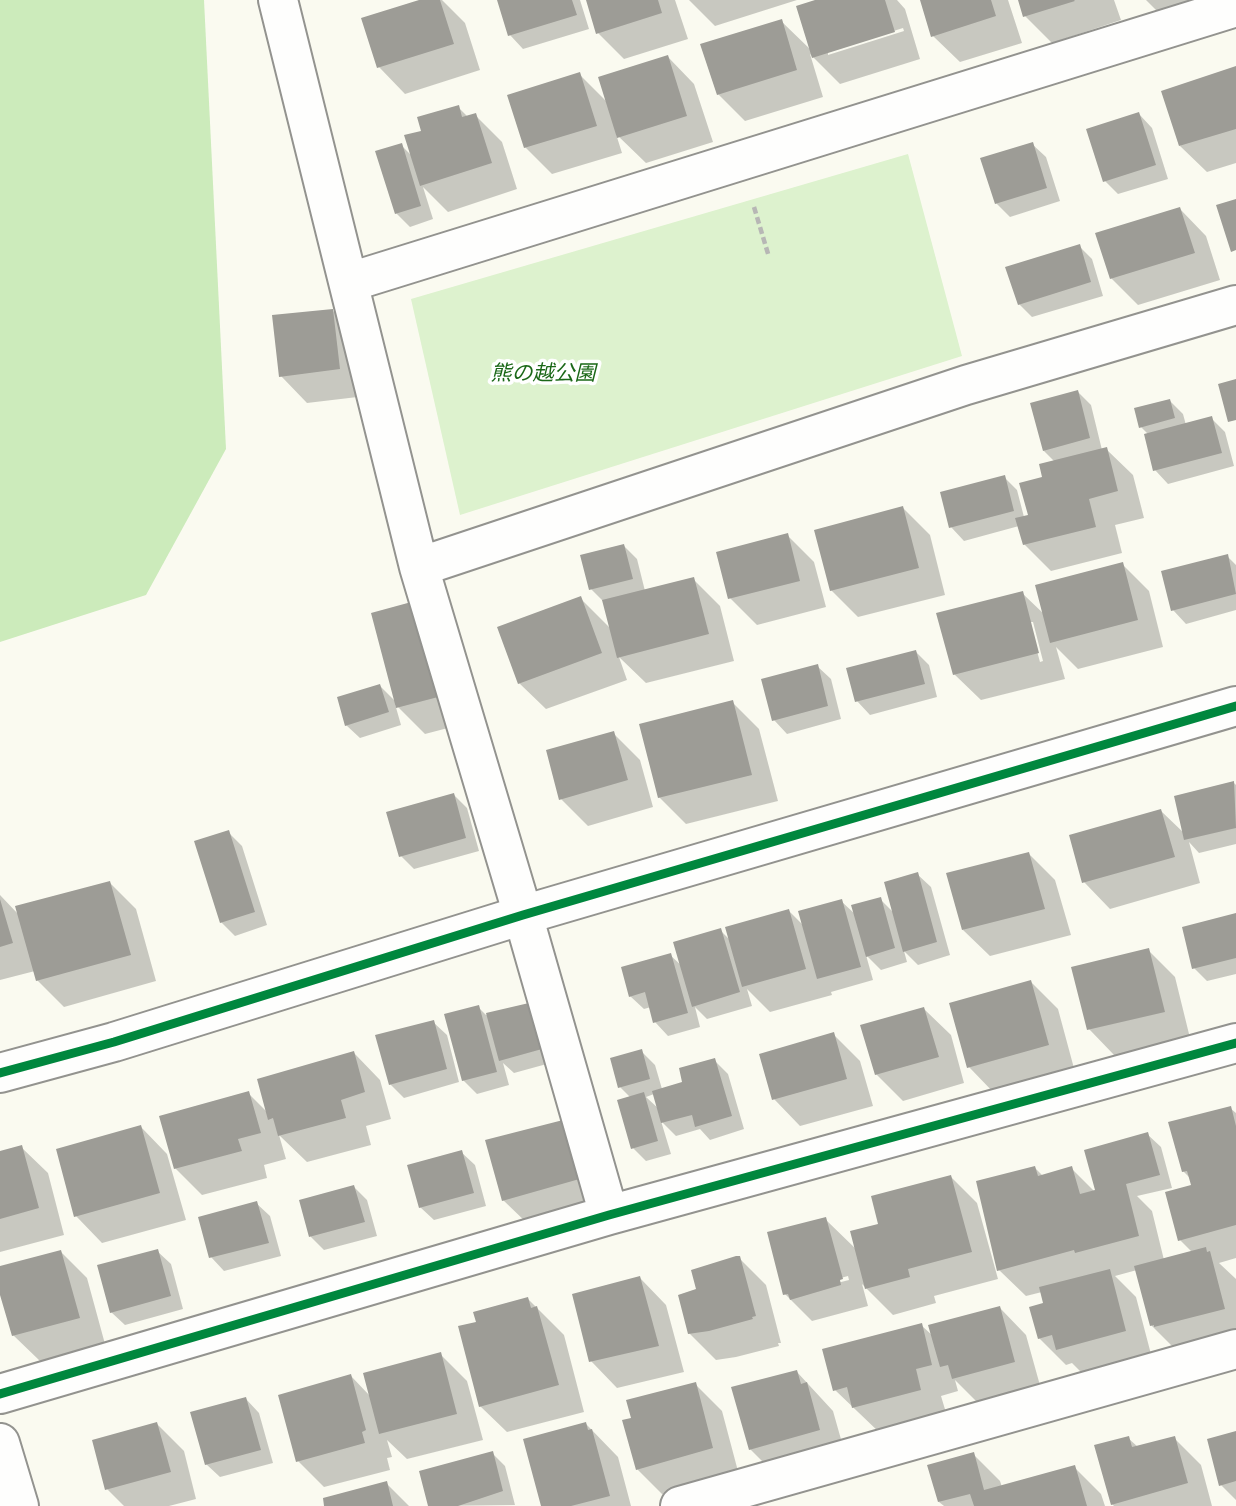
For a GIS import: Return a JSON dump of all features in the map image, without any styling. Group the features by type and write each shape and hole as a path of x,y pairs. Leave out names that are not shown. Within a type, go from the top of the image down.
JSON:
{"street":[{"path":"278,0 419,568 609,1215"},
{"path":"350,282 1236,7"},
{"path":"419,568 966,385 1236,305"},
{"path":"0,1073 114,1042 523,915 1236,706"},
{"path":"0,1394 609,1215 1236,1043"},
{"path":"680,1506 1236,1349"},
{"path":"0,1443 19,1506"}],"path":[{"path":"752,200 769,257"}],"green space":[{"path":"0,0 204,0 226,449 146,595 0,642"},
{"name":"熊の越公園","path":"908,154 962,356 460,515 411,299"}],"building":[{"path":"419,0 440,0 454,44 377,68 361,18"},
{"path":"497,0 572,0 577,15 508,36"},
{"path":"586,0 658,0 662,13 596,34"},
{"path":"815,0 885,0 895,32 812,58 796,6"},
{"path":"920,0 991,0 996,16 931,37"},
{"path":"1018,0 1074,0 1075,1 1023,17"},
{"path":"782,19 797,70 717,95 700,44"},
{"path":"668,55 687,116 617,138 598,77"},
{"path":"1236,66 1236,129 1179,146 1161,91"},
{"path":"580,72 597,126 524,148 507,95"},
{"path":"459,105 462,117 476,113 492,163 420,186 404,135 421,131 417,117"},
{"path":"1139,112 1156,165 1103,182 1086,129"},
{"path":"1033,142 1047,188 995,204 980,158"},
{"path":"402,143 421,206 395,214 375,151"},
{"path":"1236,199 1236,250 1231,252 1216,205"},
{"path":"1180,207 1195,253 1110,279 1095,233"},
{"path":"1080,244 1091,282 1018,305 1005,267"},
{"path":"333,309 340,369 279,377 272,315"},
{"path":"1236,379 1236,420 1228,422 1218,384"},
{"path":"1078,390 1090,438 1043,451 1030,403"},
{"path":"1170,399 1175,418 1139,428 1134,408"},
{"path":"1212,416 1222,453 1153,471 1144,434"},
{"path":"1107,447 1118,491 1089,499 1096,527 1023,545 1015,518 1028,515 1019,483 1042,477 1039,464"},
{"path":"1005,475 1014,511 949,528 940,492"},
{"path":"903,506 919,568 830,591 814,530"},
{"path":"788,533 800,581 728,599 716,552"},
{"path":"624,544 633,579 589,590 580,555"},
{"path":"1228,554 1236,594 1171,611 1161,571"},
{"path":"1123,562 1138,620 1050,643 1035,585"},
{"path":"694,577 709,634 617,658 602,600"},
{"path":"1023,591 1039,653 953,675 936,613"},
{"path":"581,596 602,653 518,684 497,627"},
{"path":"415,601 442,696 396,708 371,613"},
{"path":"916,650 925,684 855,702 846,668"},
{"path":"818,664 828,706 772,721 761,679"},
{"path":"380,684 389,712 345,726 337,697"},
{"path":"733,700 752,775 658,798 639,724"},
{"path":"614,731 628,780 559,800 546,750"},
{"path":"1234,781 1236,828 1184,840 1174,796"},
{"path":"454,793 466,838 399,857 386,812"},
{"path":"1161,809 1175,857 1082,883 1069,835"},
{"path":"229,830 255,912 220,923 194,841"},
{"path":"1029,852 1045,909 962,930 946,873"},
{"path":"918,872 937,942 903,952 884,882"},
{"path":"110,881 131,955 36,981 15,906"},
{"path":"881,897 895,948 866,957 851,905"},
{"path":"0,899 13,943 0,947"},
{"path":"842,899 861,967 817,979 798,911"},
{"path":"789,909 806,969 742,987 725,927"},
{"path":"1236,913 1236,958 1192,969 1182,927"},
{"path":"721,928 740,992 692,1007 673,942"},
{"path":"1149,948 1165,1012 1087,1030 1071,967"},
{"path":"671,953 688,1013 653,1023 645,992 629,997 621,967"},
{"path":"1031,980 1049,1045 967,1068 949,1003"},
{"path":"529,1003 542,1049 499,1061 486,1013"},
{"path":"479,1005 497,1072 462,1081 444,1014"},
{"path":"924,1007 939,1057 875,1075 860,1025"},
{"path":"434,1020 447,1069 389,1085 375,1035"},
{"path":"834,1032 847,1079 772,1100 759,1054"},
{"path":"642,1049 650,1079 618,1088 610,1058"},
{"path":"354,1051 365,1092 341,1100 346,1118 278,1136 273,1118 268,1120 257,1079"},
{"path":"715,1058 732,1116 695,1127 692,1115 661,1123 652,1091 682,1082 679,1068"},
{"path":"249,1091 261,1133 238,1139 242,1151 174,1169 159,1116"},
{"path":"644,1092 658,1141 631,1149 617,1100"},
{"path":"1231,1106 1236,1126 1236,1225 1178,1241 1165,1192 1191,1185 1187,1171 1182,1172 1168,1122"},
{"path":"567,1119 583,1178 502,1201 485,1140"},
{"path":"141,1125 160,1193 74,1217 56,1149"},
{"path":"1148,1132 1160,1175 1126,1184 1139,1236 997,1271 976,1181 1035,1166 1038,1176 1072,1166 1080,1194 1095,1190 1084,1150"},
{"path":"22,1145 39,1208 0,1219 0,1151"},
{"path":"462,1150 474,1193 419,1208 407,1165"},
{"path":"951,1175 972,1252 908,1269 910,1277 865,1289 850,1231 878,1224 871,1196"},
{"path":"354,1185 365,1222 309,1237 299,1200"},
{"path":"257,1201 269,1243 209,1258 198,1217"},
{"path":"826,1217 843,1279 840,1280 841,1285 790,1300 788,1294 783,1295 767,1232"},
{"path":"1206,1247 1207,1252 1210,1251 1225,1309 1150,1326 1134,1266"},
{"path":"158,1249 171,1296 110,1313 97,1265"},
{"path":"61,1250 80,1318 12,1336 0,1295 0,1266"},
{"path":"740,1256 756,1316 709,1331 688,1334 678,1295 696,1289 691,1270"},
{"path":"1110,1269 1126,1331 1056,1350 1052,1335 1038,1339 1029,1307 1043,1303 1039,1287"},
{"path":"640,1276 659,1346 589,1362 572,1294"},
{"path":"528,1297 531,1308 537,1306 559,1385 479,1407 458,1326 476,1322 473,1312"},
{"path":"1000,1306 1015,1362 952,1379 948,1365 940,1367 928,1325"},
{"path":"922,1323 932,1365 916,1369 921,1390 852,1408 847,1387 833,1391 822,1349"},
{"path":"441,1352 457,1414 379,1434 363,1373"},
{"path":"797,1370 801,1384 807,1382 820,1430 749,1450 731,1387"},
{"path":"351,1374 366,1430 362,1432 365,1443 296,1462 278,1395"},
{"path":"696,1382 713,1448 636,1470 622,1420 631,1418 626,1400"},
{"path":"246,1397 261,1450 205,1465 190,1412"},
{"path":"157,1422 171,1472 105,1490 92,1440"},
{"path":"586,1422 588,1430 592,1429 610,1496 571,1506 541,1506 523,1439"},
{"path":"1236,1431 1236,1481 1219,1486 1207,1439"},
{"path":"1129,1436 1132,1447 1175,1436 1188,1483 1111,1505 1094,1445"},
{"path":"493,1451 503,1491 458,1506 428,1506 419,1471"},
{"path":"974,1452 984,1490 1075,1465 1087,1506 974,1506 970,1494 938,1502 927,1465"},
{"path":"387,1481 393,1506 324,1506 323,1498"}],"cycle path":[{"path":"0,1073 114,1042 523,915 1236,706"},
{"path":"0,1394 609,1215 1236,1043"}]}
